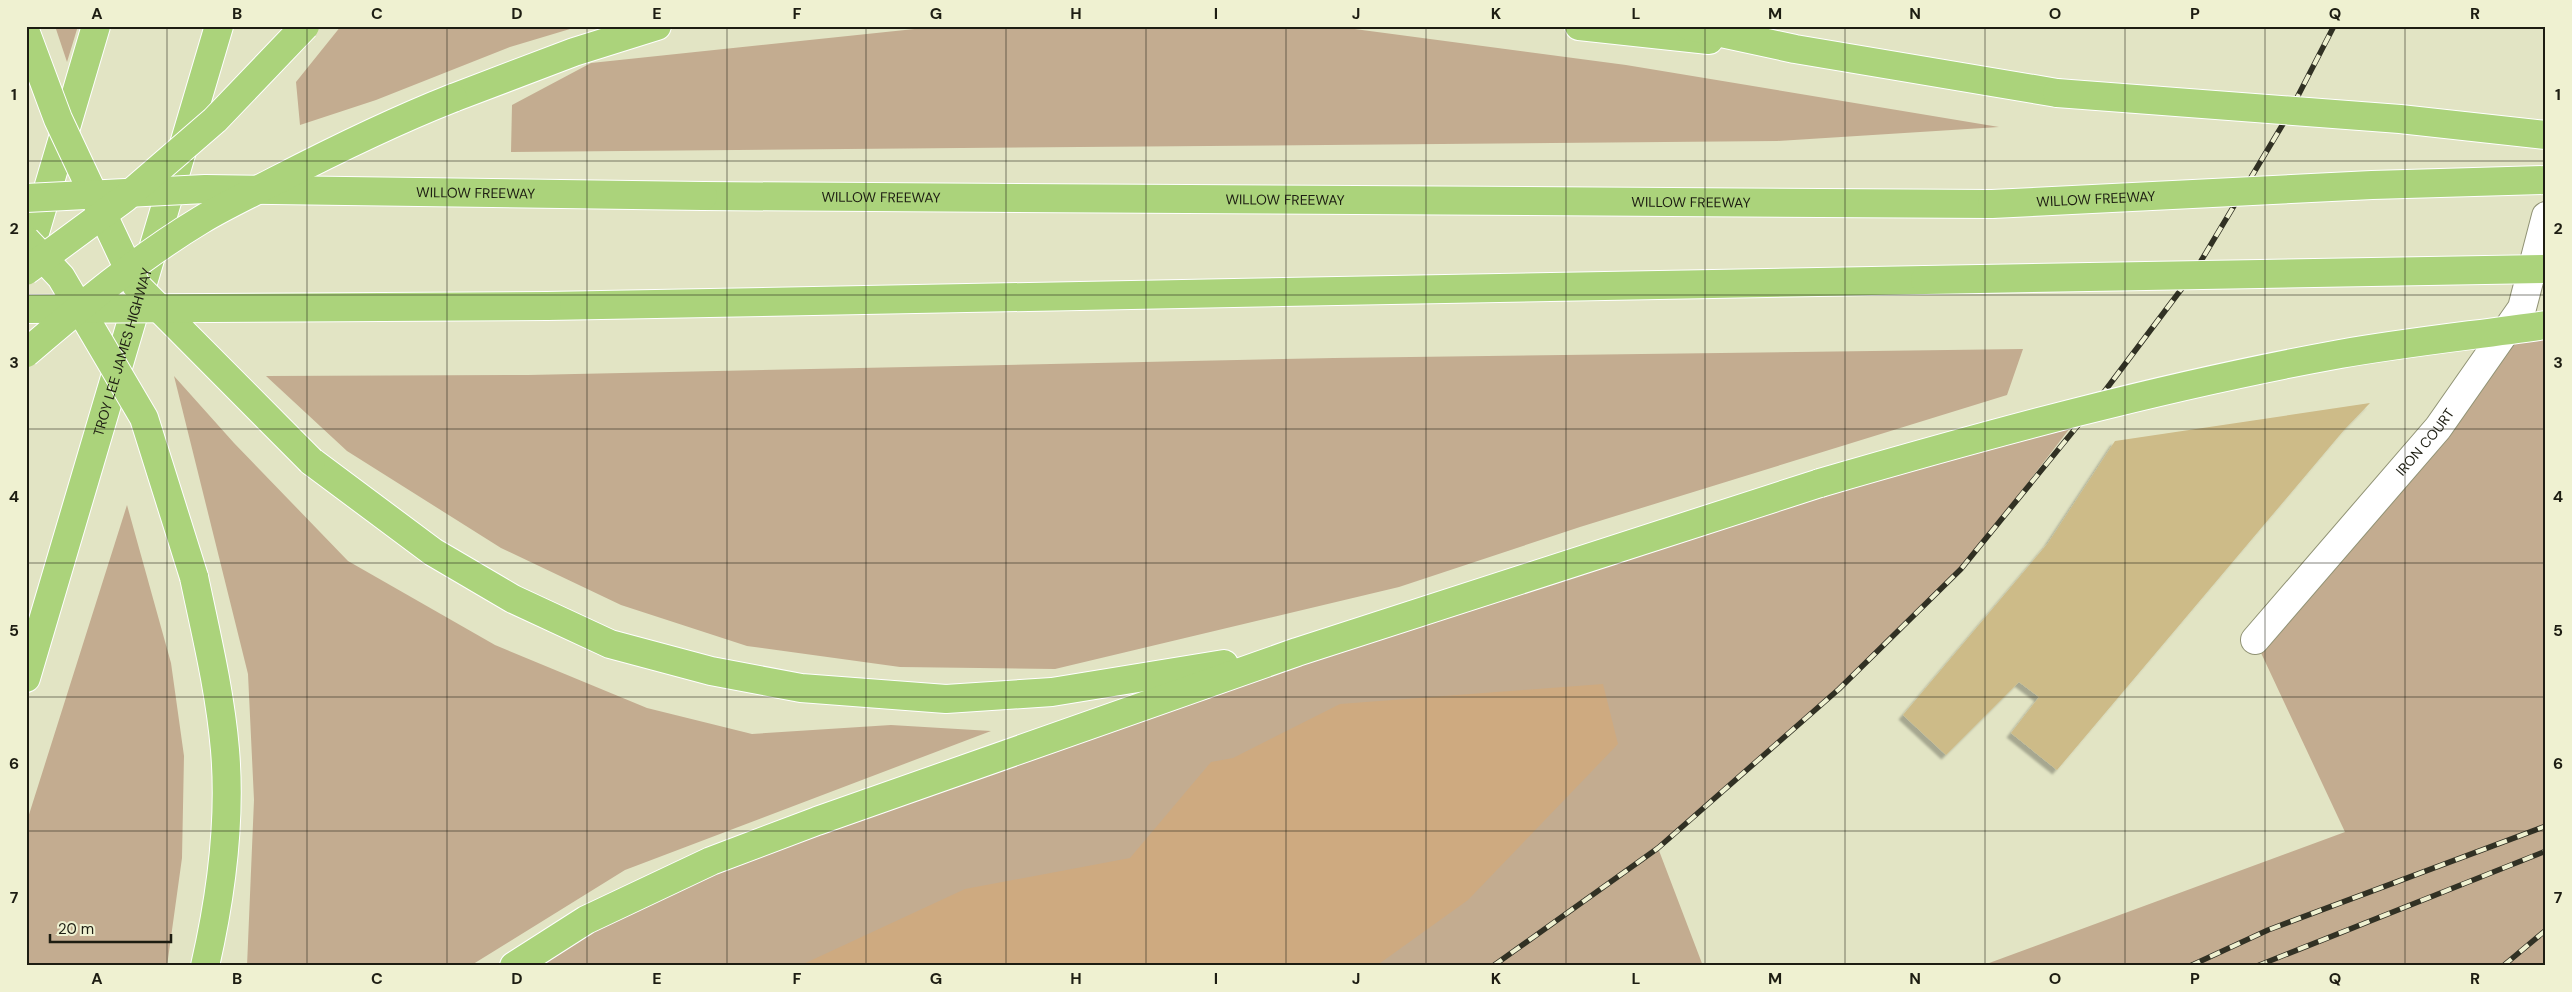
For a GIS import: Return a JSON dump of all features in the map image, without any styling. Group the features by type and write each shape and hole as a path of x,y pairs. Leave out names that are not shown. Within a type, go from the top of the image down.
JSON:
{"highway":[{"path":"26,263 96,26"},
{"name":"TROY LEE JAMES HIGHWAY","path":"26,678 219,26"},
{"path":"26,271 126,198 215,120 305,26"},
{"path":"26,353 102,291 201,220 336,149 401,119 453,98 574,52 657,26"},
{"path":"1579,26 1795,49"},
{"path":"1689,26 1795,49 2056,94 2400,119 2546,135"},
{"path":"26,33 58,119 136,285 311,461 433,552 513,599 610,644 711,671 802,688 946,699 1052,692 1297,652"},
{"name":"WILLOW FREEWAY","path":"26,198 205,189 703,196 1992,204 2372,185 2546,180"},
{"path":"26,240 61,277 144,418 194,577 215,679 225,750 226,835 205,966"},
{"path":"26,308 547,306 2546,269"},
{"path":"514,966 586,920 711,861 817,821 1297,652 1820,483 2008,429 2148,394 2341,354 2546,325"}],"lane":[{"name":"IRON COURT","path":"2255,640 2438,428 2522,308 2546,216"}],"shaded area":[{"path":"55,26 78,26 67,62"},
{"path":"341,26 580,26 510,47 376,100 300,125 296,82"},
{"path":"943,26 1332,26 1626,65 1999,127 1777,141 511,152 512,105 591,63"},
{"path":"2546,335 2546,966 1981,966 2345,832 2255,640 2497,343"},
{"path":"2023,349 2007,395 1580,527 1399,587 1055,669 900,667 747,646 621,605 501,548 347,451 266,376 528,375 1334,358"},
{"path":"174,376 234,443 348,561 495,645 647,708 752,734 891,725 991,731 625,870 470,966 247,966 254,800 248,674"},
{"path":"2084,410 1961,569 1839,689 1658,848 1703,966 514,966 817,821"},
{"path":"127,505 171,663 184,756 182,858 167,966 26,966 26,824"},
{"path":"1603,684 1618,744 1468,900 1376,966 799,966 965,889 1130,858 1211,762 1233,758 1340,704"}],"building":[{"path":"2370,403 2344,430 2057,770 2011,733 2039,697 2019,682 1946,755 1903,715 2048,543 2115,441"}],"railway":[{"path":"1493,966 1658,848 1839,689 1961,569 2092,408 2195,271 2286,119 2334,26"},
{"path":"2190,966 2268,930 2546,826"},
{"path":"2257,966 2546,851"},
{"path":"2503,966 2546,930"}]}
